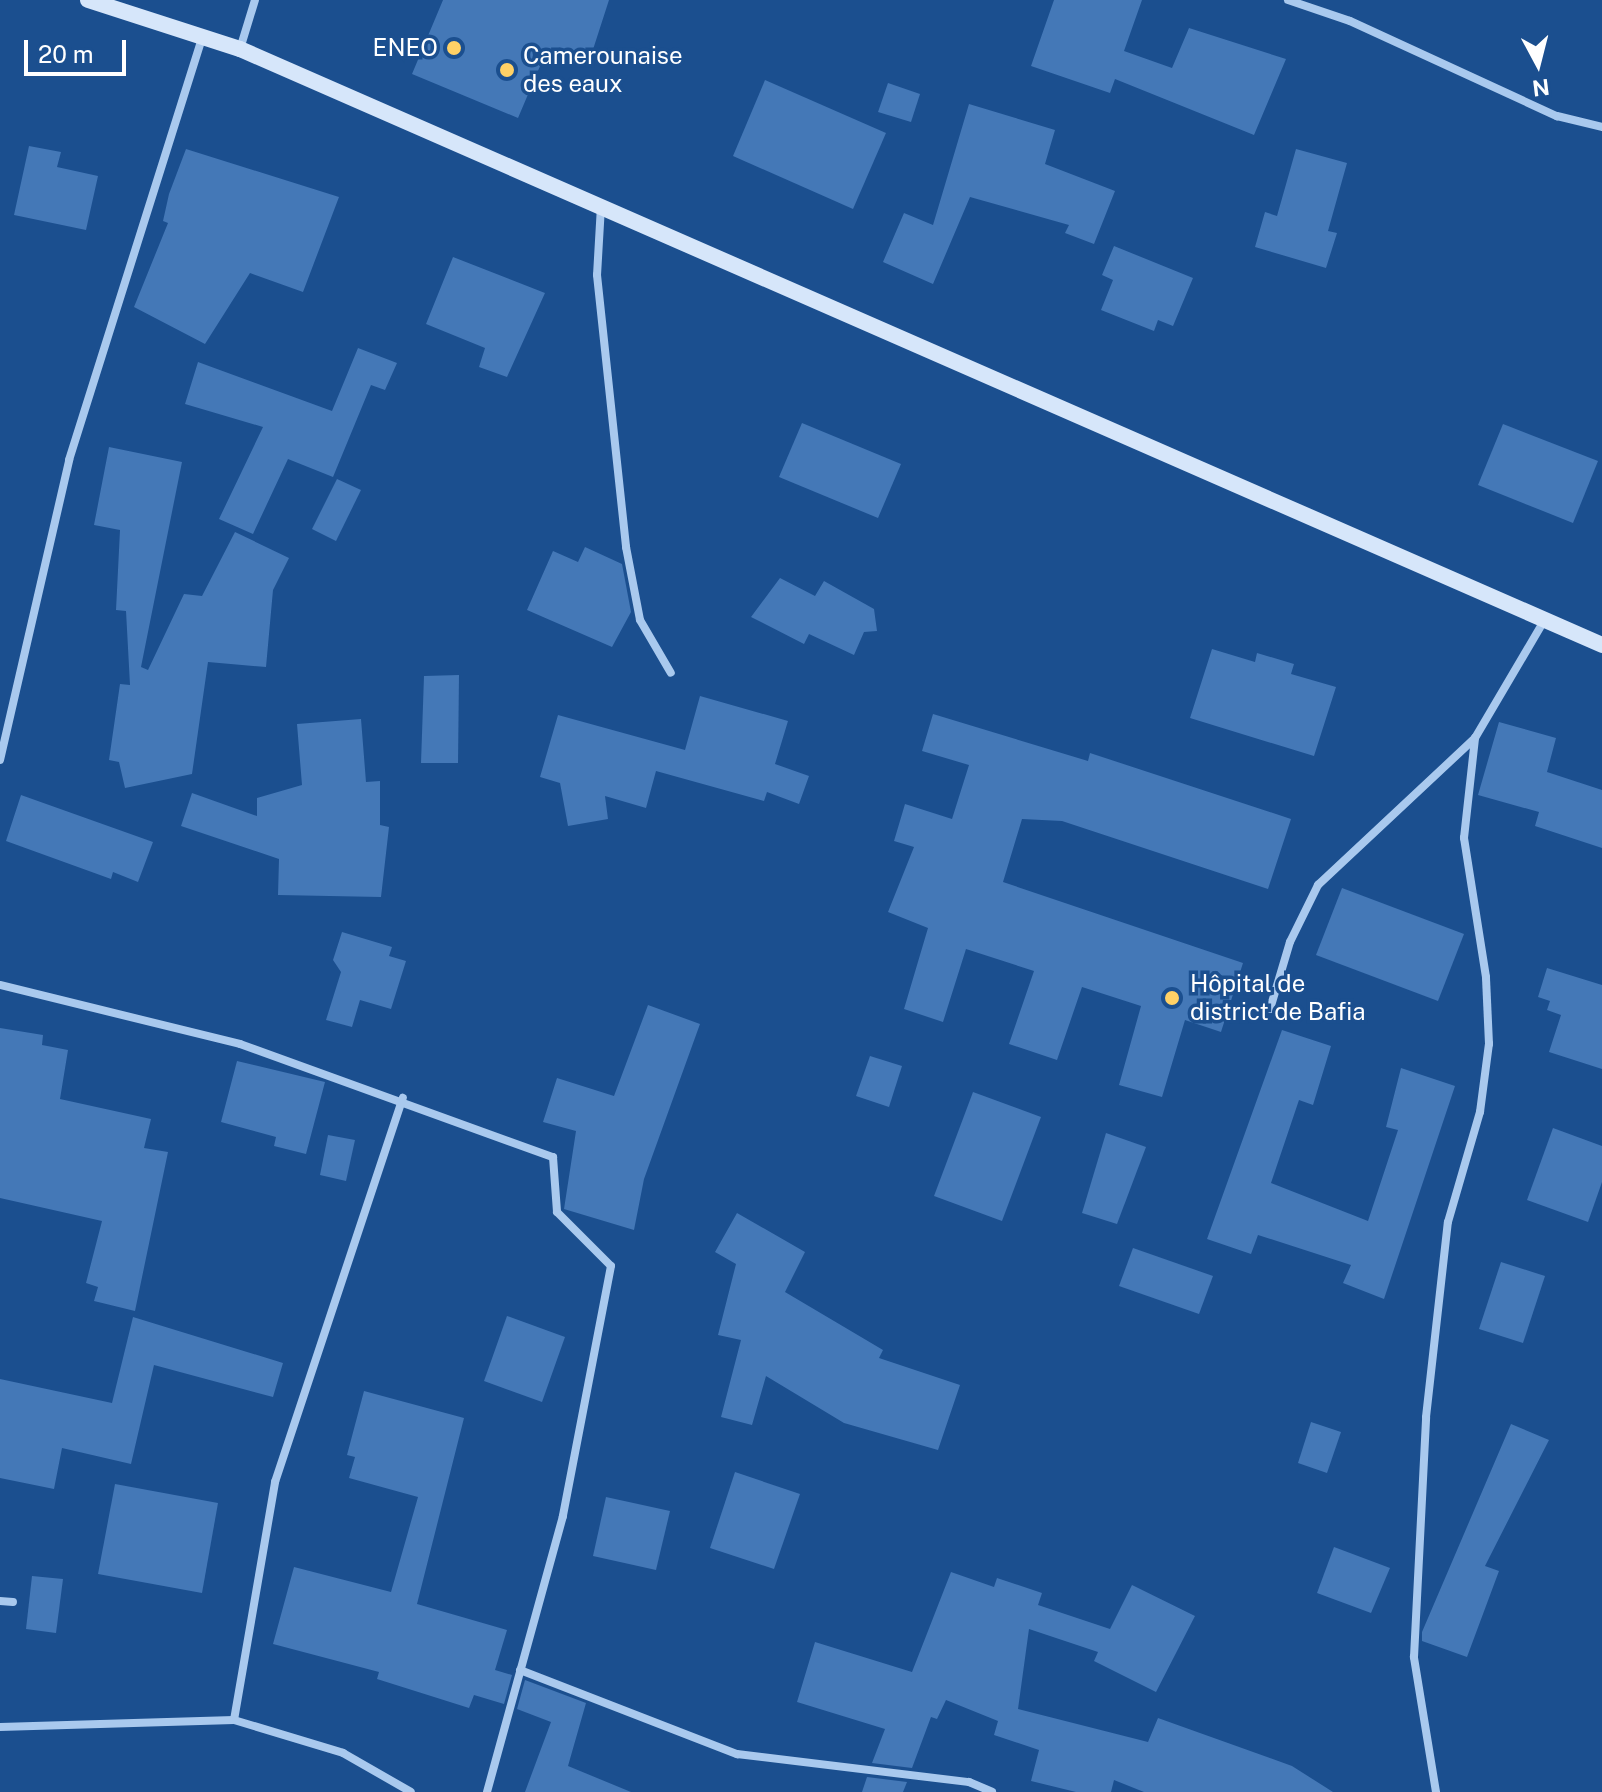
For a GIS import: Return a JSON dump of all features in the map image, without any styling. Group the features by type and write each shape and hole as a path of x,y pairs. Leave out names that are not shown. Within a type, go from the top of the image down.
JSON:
{"main road":[{"path":"88,0 240,49 1602,645"}],"street":[{"path":"240,49 255,0"},
{"path":"1288,0 1350,21 1557,116 1602,127"},
{"path":"0,760 69,460 202,39"},
{"path":"601,205 597,275 626,547 640,620 671,673"},
{"path":"1270,1009 1290,942 1318,885 1412,804 1475,738 1544,621"},
{"path":"1436,1792 1414,1642 1433,1331 1448,1222 1480,1112 1489,1044 1486,977 1464,838 1475,738"},
{"path":"0,985 240,1044 403,1098 553,1157 557,1212 611,1266 563,1516 487,1792"},
{"path":"234,1720 275,1482 403,1098"},
{"path":"0,1601 13,1602"},
{"path":"520,1670 737,1754 969,1782 992,1792"},
{"path":"0,1727 234,1720 343,1753 411,1792"}],"building":[{"path":"443,0 609,0 588,65 546,52 518,118 412,74"},
{"path":"1054,0 1142,0 1124,51 1172,68 1189,28 1286,59 1254,135 1115,79 1110,93 1031,66"},
{"path":"765,80 886,133 853,209 733,156"},
{"path":"888,83 920,94 911,122 878,112"},
{"path":"969,104 1055,130 1045,164 1115,191 1094,244 1065,233 1069,225 970,197 933,284 883,262 904,213 933,225"},
{"path":"29,146 61,152 57,167 98,176 86,230 14,215"},
{"path":"186,149 339,197 303,292 250,273 205,344 134,307 168,223 163,221 169,194"},
{"path":"1296,149 1347,163 1328,231 1337,233 1326,268 1255,247 1265,212 1277,216"},
{"path":"1114,246 1193,278 1173,326 1158,320 1154,331 1101,310 1113,280 1102,275"},
{"path":"453,257 545,293 507,377 479,367 485,348 426,324"},
{"path":"358,348 397,363 385,390 371,385 333,477 288,459 253,534 219,519 263,427 185,404 198,362 332,411"},
{"path":"802,423 901,464 878,518 779,477"},
{"path":"1503,424 1598,461 1573,523 1478,485"},
{"path":"109,447 182,462 141,667 148,670 184,594 202,596 235,532 289,558 273,590 266,667 208,662 192,774 125,788 119,762 109,760 120,684 130,685 126,611 116,610 120,530 94,525"},
{"path":"337,479 361,490 336,541 312,529"},
{"path":"585,547 622,564 631,612 612,647 527,610 553,551 578,562"},
{"path":"780,578 815,596 824,581 874,609 877,631 864,632 854,655 809,634 804,644 751,617"},
{"path":"1212,649 1255,662 1257,653 1294,664 1291,674 1336,687 1314,756 1190,718"},
{"path":"459,675 458,763 421,763 424,676"},
{"path":"700,696 788,721 775,764 809,776 799,804 767,792 764,801 656,771 646,808 605,796 608,819 568,826 560,783 540,777 558,715 685,750"},
{"path":"933,714 1088,761 1090,753 1291,819 1268,889 1062,821 1022,819 1003,882 1243,963 1221,1032 1185,1020 1162,1097 1119,1085 1141,1006 1082,987 1057,1060 1009,1044 1034,971 966,949 943,1022 904,1009 928,928 888,912 914,847 894,841 905,804 952,819 969,765 922,751"},
{"path":"361,719 366,782 380,781 380,825 389,827 381,897 278,895 279,859 181,826 192,793 257,816 257,798 302,785 297,724"},
{"path":"1499,722 1556,738 1547,772 1602,790 1602,848 1535,826 1539,812 1478,795"},
{"path":"21,795 153,842 138,882 113,872 111,879 6,841"},
{"path":"1342,888 1464,934 1438,1001 1316,955"},
{"path":"342,932 392,947 389,956 406,961 391,1009 360,1000 352,1027 326,1020 341,972 333,960"},
{"path":"1547,968 1602,985 1602,1069 1549,1052 1561,1015 1547,1010 1550,1001 1538,997"},
{"path":"648,1005 700,1024 644,1179 634,1230 564,1209 576,1131 543,1122 557,1078 614,1096"},
{"path":"0,1028 43,1035 42,1045 68,1050 60,1099 151,1119 144,1148 168,1152 135,1311 94,1301 98,1287 86,1283 102,1221 0,1198"},
{"path":"1282,1030 1331,1046 1313,1105 1299,1100 1271,1183 1368,1221 1398,1130 1386,1127 1401,1068 1455,1086 1384,1299 1343,1283 1351,1265 1258,1235 1251,1254 1207,1239"},
{"path":"870,1056 902,1066 889,1107 856,1096"},
{"path":"237,1061 325,1082 306,1154 274,1146 276,1137 221,1122"},
{"path":"973,1092 1041,1117 1002,1221 934,1196"},
{"path":"1553,1128 1602,1146 1602,1182 1588,1222 1527,1200"},
{"path":"1106,1133 1146,1147 1117,1224 1082,1213"},
{"path":"328,1135 355,1140 346,1181 320,1175"},
{"path":"737,1213 805,1252 785,1292 883,1350 879,1358 960,1385 938,1450 844,1423 766,1376 752,1425 721,1417 741,1340 718,1335 736,1264 715,1252"},
{"path":"1133,1248 1213,1276 1199,1314 1119,1286"},
{"path":"1501,1262 1545,1276 1523,1343 1479,1329"},
{"path":"507,1316 565,1337 542,1402 484,1381"},
{"path":"133,1317 283,1363 273,1397 154,1365 131,1464 62,1448 54,1489 0,1478 0,1379 112,1403"},
{"path":"364,1391 464,1418 417,1604 507,1630 495,1670 512,1675 504,1704 474,1695 469,1708 377,1679 379,1672 273,1644 294,1567 391,1592 418,1497 349,1478 355,1457 347,1455"},
{"path":"1311,1422 1341,1432 1327,1473 1298,1463"},
{"path":"1511,1424 1549,1440 1485,1566 1499,1571 1467,1657 1422,1641 1422,1632"},
{"path":"735,1472 800,1494 774,1569 710,1548"},
{"path":"115,1484 218,1503 202,1593 98,1574"},
{"path":"606,1497 670,1511 656,1570 593,1556"},
{"path":"1334,1547 1390,1568 1371,1613 1317,1593"},
{"path":"951,1572 994,1587 997,1578 1042,1593 1038,1605 1110,1629 1132,1585 1195,1616 1156,1692 1094,1661 1098,1652 1029,1629 1018,1709 1148,1742 1158,1718 1292,1766 1333,1792 1144,1792 1114,1780 1111,1792 1076,1792 1031,1781 1039,1750 994,1735 998,1721 946,1700 937,1719 931,1717 912,1768 872,1763 885,1729 797,1702 815,1642 912,1672"},
{"path":"32,1576 63,1579 56,1633 26,1629"},
{"path":"525,1680 586,1703 568,1766 631,1792 525,1792 551,1722 517,1709"},
{"path":"867,1777 907,1782 903,1792 862,1792"}],"place":[{"name":"ENEO","path":"454,48"},
{"name":"Camerounaise des eaux","path":"507,70"},
{"name":"Hôpital de district de Bafia","path":"1172,998"}]}
